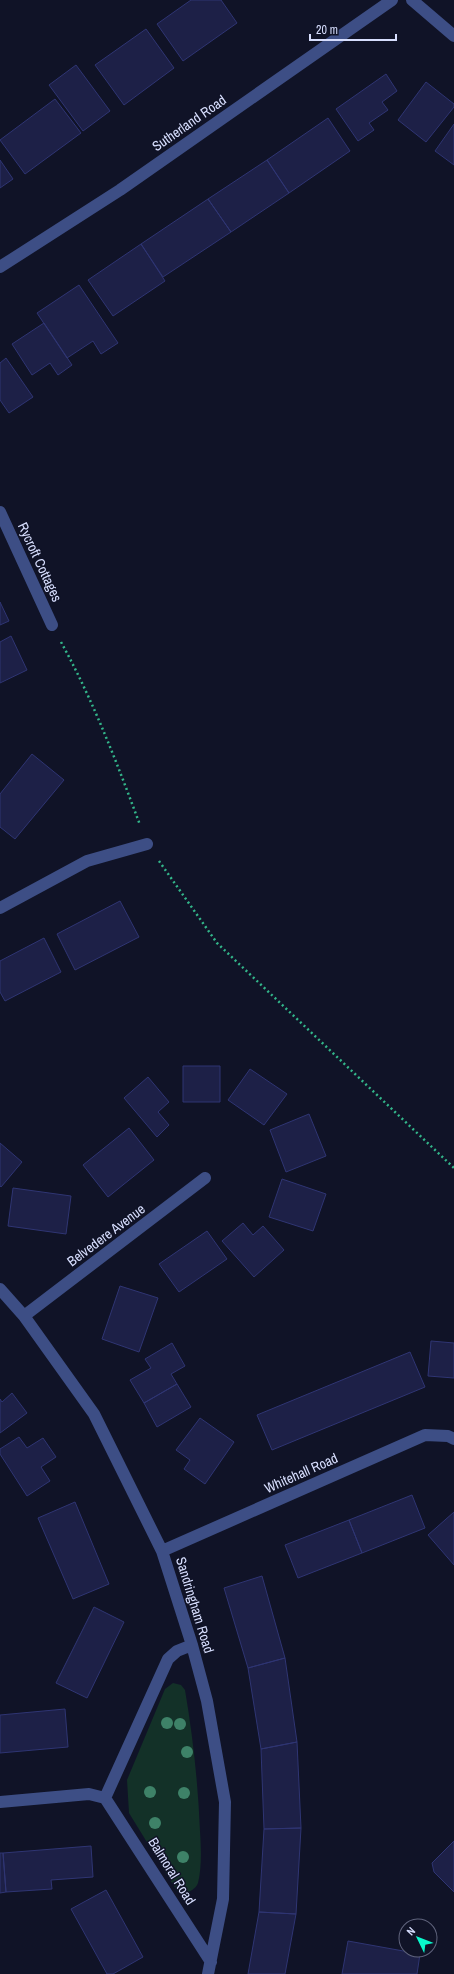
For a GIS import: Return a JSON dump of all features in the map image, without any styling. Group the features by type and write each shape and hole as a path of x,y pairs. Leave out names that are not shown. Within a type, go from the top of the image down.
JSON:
{"street":[{"name":"Sutherland Road","path":"0,267 120,190 392,0"},
{"path":"412,0 454,36"},
{"name":"Rycroft Cottages","path":"0,512 52,626"},
{"path":"0,908 87,862 147,844"},
{"name":"Belvedere Avenue","path":"24,1316 205,1178"},
{"name":"Sandringham Road","path":"0,1289 24,1316 94,1414 162,1551 192,1645 207,1701 225,1802 223,1899 212,1962 208,1974"},
{"name":"Whitehall Road","path":"162,1551 425,1435 448,1436 454,1439"},
{"path":"0,1802 88,1794 105,1798 168,1659 177,1651 192,1645"},
{"name":"Balmoral Road","path":"105,1798 212,1962"}],"path":[{"path":"52,626 73,663 119,769 147,844 217,943 454,1168"}],"green space":[{"path":"173,1683 181,1685 185,1690 195,1760 201,1850 201,1864 198,1883 194,1889 184,1894 177,1891 129,1813 127,1780 165,1689"}],"building":[{"path":"191,0 221,0 237,23 183,61 157,24"},
{"path":"146,29 174,68 124,105 95,65"},
{"path":"76,65 110,111 83,131 49,85"},
{"path":"386,74 397,91 382,102 388,110 369,123 374,130 358,141 336,109"},
{"path":"426,82 454,104 454,107 426,142 398,120"},
{"path":"55,99 81,133 25,174 0,140"},
{"path":"328,118 350,151 289,193 267,160"},
{"path":"454,124 454,165 435,151"},
{"path":"0,160 13,179 0,188"},
{"path":"267,160 289,193 231,232 208,199"},
{"path":"208,199 231,232 163,277 141,244"},
{"path":"141,244 165,281 113,316 88,280"},
{"path":"79,285 118,343 101,354 93,341 67,358 37,313"},
{"path":"44,323 72,365 58,375 50,363 32,375 12,344"},
{"path":"6,358 33,397 9,413 0,400 0,363"},
{"path":"0,602 9,621 0,625"},
{"path":"11,636 27,670 0,683 0,642"},
{"path":"32,754 64,780 15,839 0,827 0,794"},
{"path":"120,901 139,937 75,970 57,934"},
{"path":"44,938 61,972 5,1001 0,992 0,961"},
{"path":"183,1066 220,1066 220,1102 183,1102"},
{"path":"250,1069 287,1094 264,1125 228,1100"},
{"path":"148,1077 169,1102 158,1112 169,1125 157,1137 124,1098"},
{"path":"309,1114 326,1156 286,1172 270,1130"},
{"path":"129,1128 154,1160 108,1197 83,1165"},
{"path":"0,1143 22,1162 1,1187 0,1186"},
{"path":"282,1179 326,1194 313,1231 269,1217"},
{"path":"13,1188 71,1196 66,1234 8,1226"},
{"path":"243,1223 253,1235 263,1226 284,1250 254,1277 222,1241"},
{"path":"207,1231 227,1259 179,1292 159,1264"},
{"path":"120,1286 158,1298 139,1352 102,1339"},
{"path":"431,1341 454,1343 454,1378 428,1376"},
{"path":"172,1343 185,1366 171,1374 177,1384 144,1403 130,1380 151,1368 145,1359"},
{"path":"410,1352 425,1387 272,1450 257,1415"},
{"path":"177,1384 191,1407 157,1427 144,1403"},
{"path":"12,1393 27,1413 0,1433 0,1399 2,1402"},
{"path":"200,1418 234,1442 205,1484 184,1469 190,1460 176,1450"},
{"path":"19,1437 27,1448 43,1438 56,1457 41,1467 50,1481 27,1496 0,1454 0,1449"},
{"path":"412,1495 425,1528 362,1553 349,1520"},
{"path":"75,1502 109,1584 73,1599 38,1518"},
{"path":"454,1512 454,1565 428,1535"},
{"path":"349,1520 362,1553 298,1578 285,1545"},
{"path":"262,1576 285,1658 248,1668 224,1588"},
{"path":"94,1607 124,1622 87,1698 56,1683"},
{"path":"285,1658 297,1742 261,1749 248,1668"},
{"path":"65,1709 68,1747 0,1753 0,1715"},
{"path":"297,1742 301,1828 264,1829 261,1749"},
{"path":"301,1828 296,1914 259,1912 264,1829"},
{"path":"454,1841 454,1892 434,1872 432,1863"},
{"path":"91,1846 93,1877 51,1880 52,1889 6,1892 3,1853"},
{"path":"0,1853 3,1853 6,1892 0,1893"},
{"path":"106,1890 143,1957 113,1974 107,1974 71,1909"},
{"path":"259,1912 296,1914 285,1974 248,1974"},
{"path":"348,1941 398,1950 398,1958 419,1958 417,1974 342,1974"}]}
